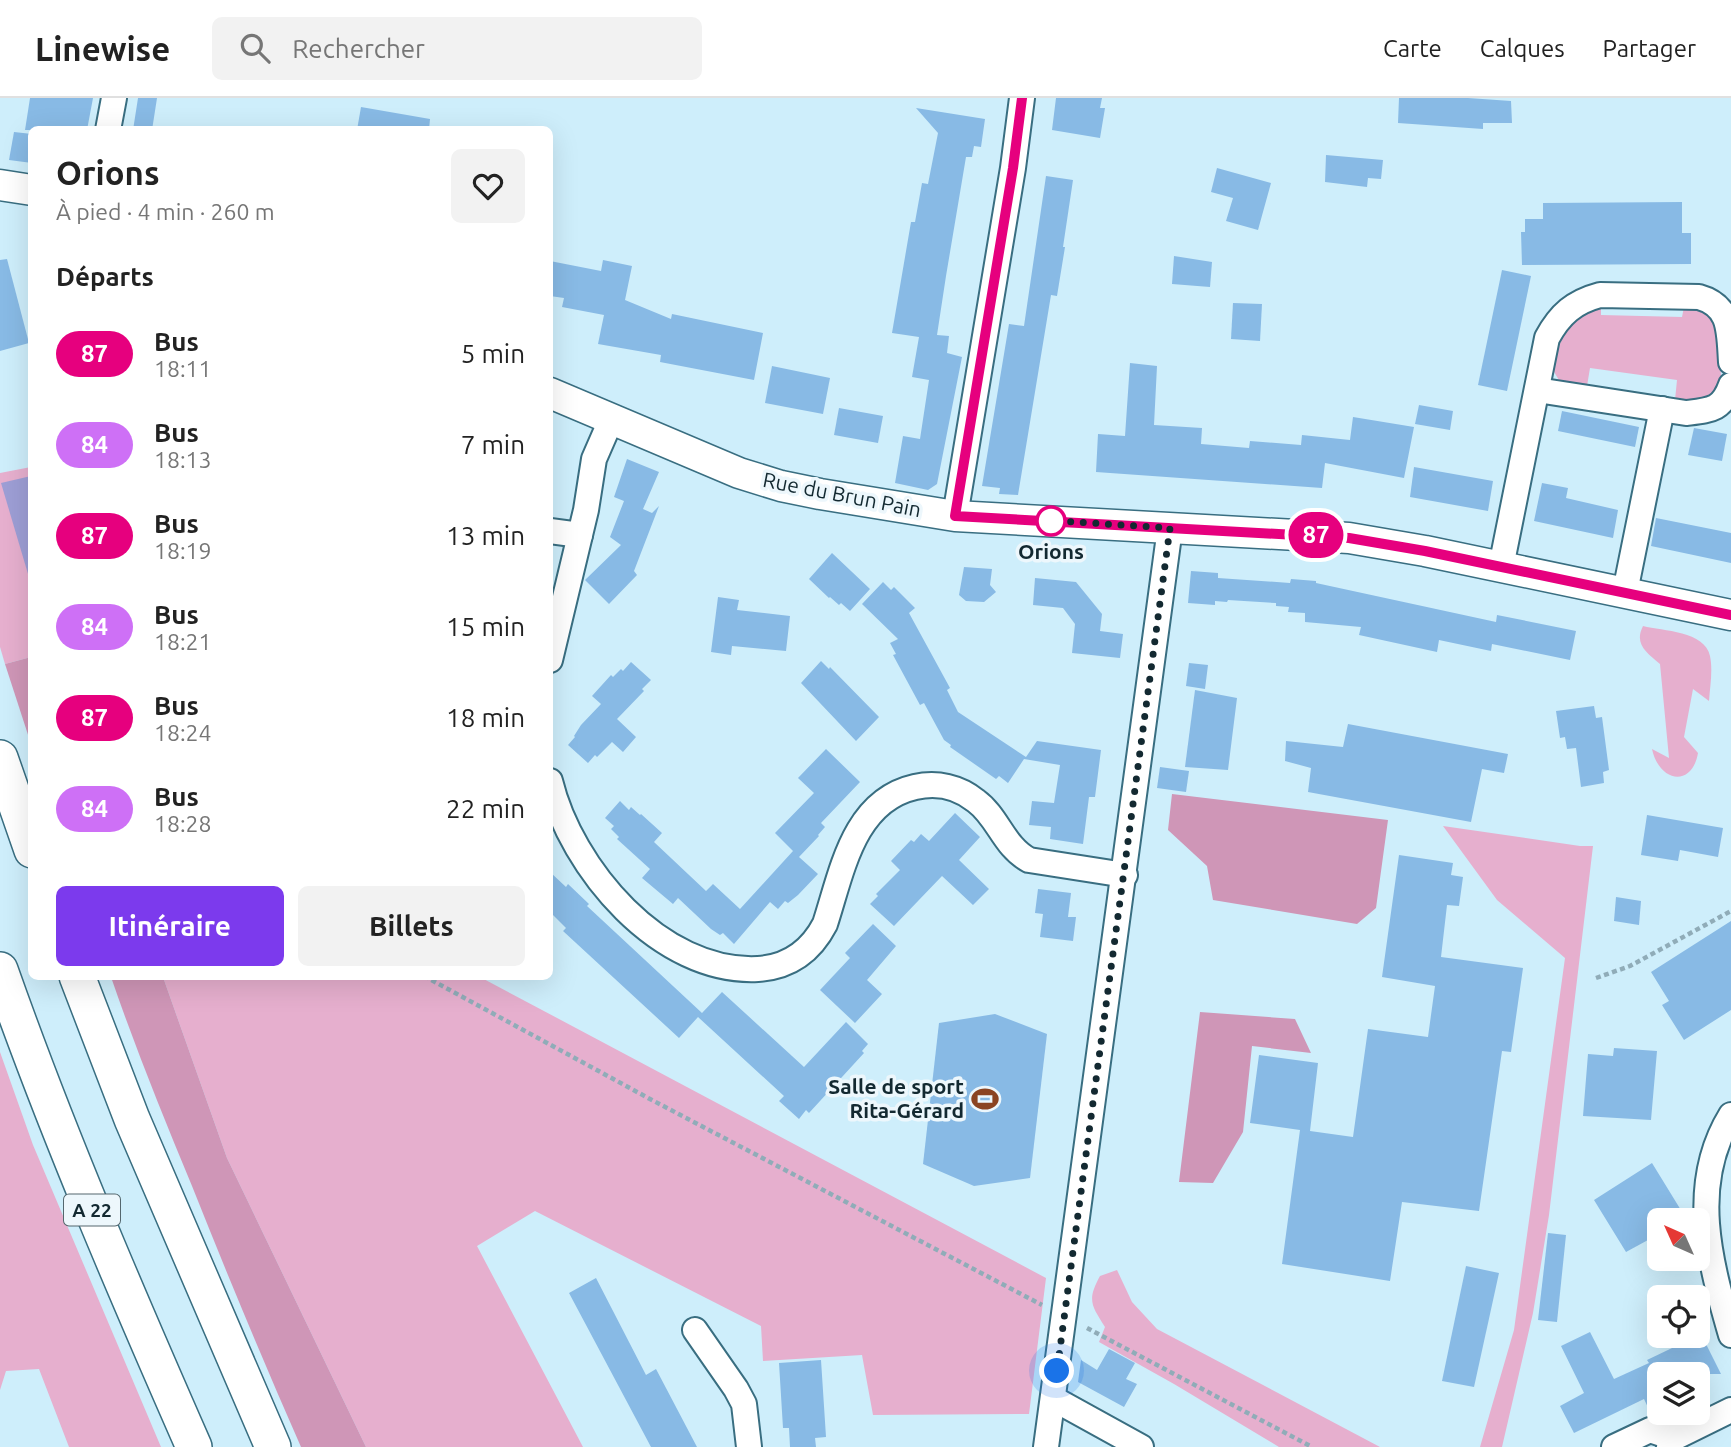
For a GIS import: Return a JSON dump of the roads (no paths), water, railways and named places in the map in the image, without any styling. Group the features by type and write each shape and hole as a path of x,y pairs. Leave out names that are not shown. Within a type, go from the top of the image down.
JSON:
{"highway":[{"path":"0,758 28,838"},
{"name":"A 22","path":"0,970 50,1107 95,1218 194,1447"},
{"path":"79,980 132,1119 273,1447"}],"main road":[{"path":"0,185 28,189"},
{"name":"Rue du Brun Pain","path":"553,394 739,473 781,486 900,509 955,516 1349,538 1731,615"}],"street":[{"path":"109,126 114,98"},
{"path":"955,516 1013,168 1022,98"},
{"path":"1501,567 1547,338 1555,323 1567,310 1584,299 1600,295 1699,297 1714,301 1723,309 1728,321 1731,362"},
{"path":"1537,390 1686,413 1708,411 1727,402"},
{"path":"1625,592 1662,409"},
{"path":"553,648 580,535 594,459 611,420"},
{"path":"1046,1447 1170,528"},
{"path":"553,531 580,535"},
{"path":"553,789 573,839 593,871 640,923 671,946 730,968 756,969 780,965 808,949 825,924 858,831 877,807 891,796 908,789 926,785 942,786 970,795 991,816 1019,855 1029,860 1125,875"},
{"path":"1731,1115 1710,1163 1706,1216 1710,1259 1731,1335"},
{"path":"695,1330 736,1388 744,1404 749,1447"},
{"path":"1054,1399 1142,1447"},
{"path":"1614,1447 1650,1430 1672,1442 1731,1410"}],"water":[{"path":"28,477 28,574 1,483"}],"place":[{"name":"Orions","path":"1051,521"},
{"name":"Salle de sport Rita-Gérard","path":"985,1099"}]}
